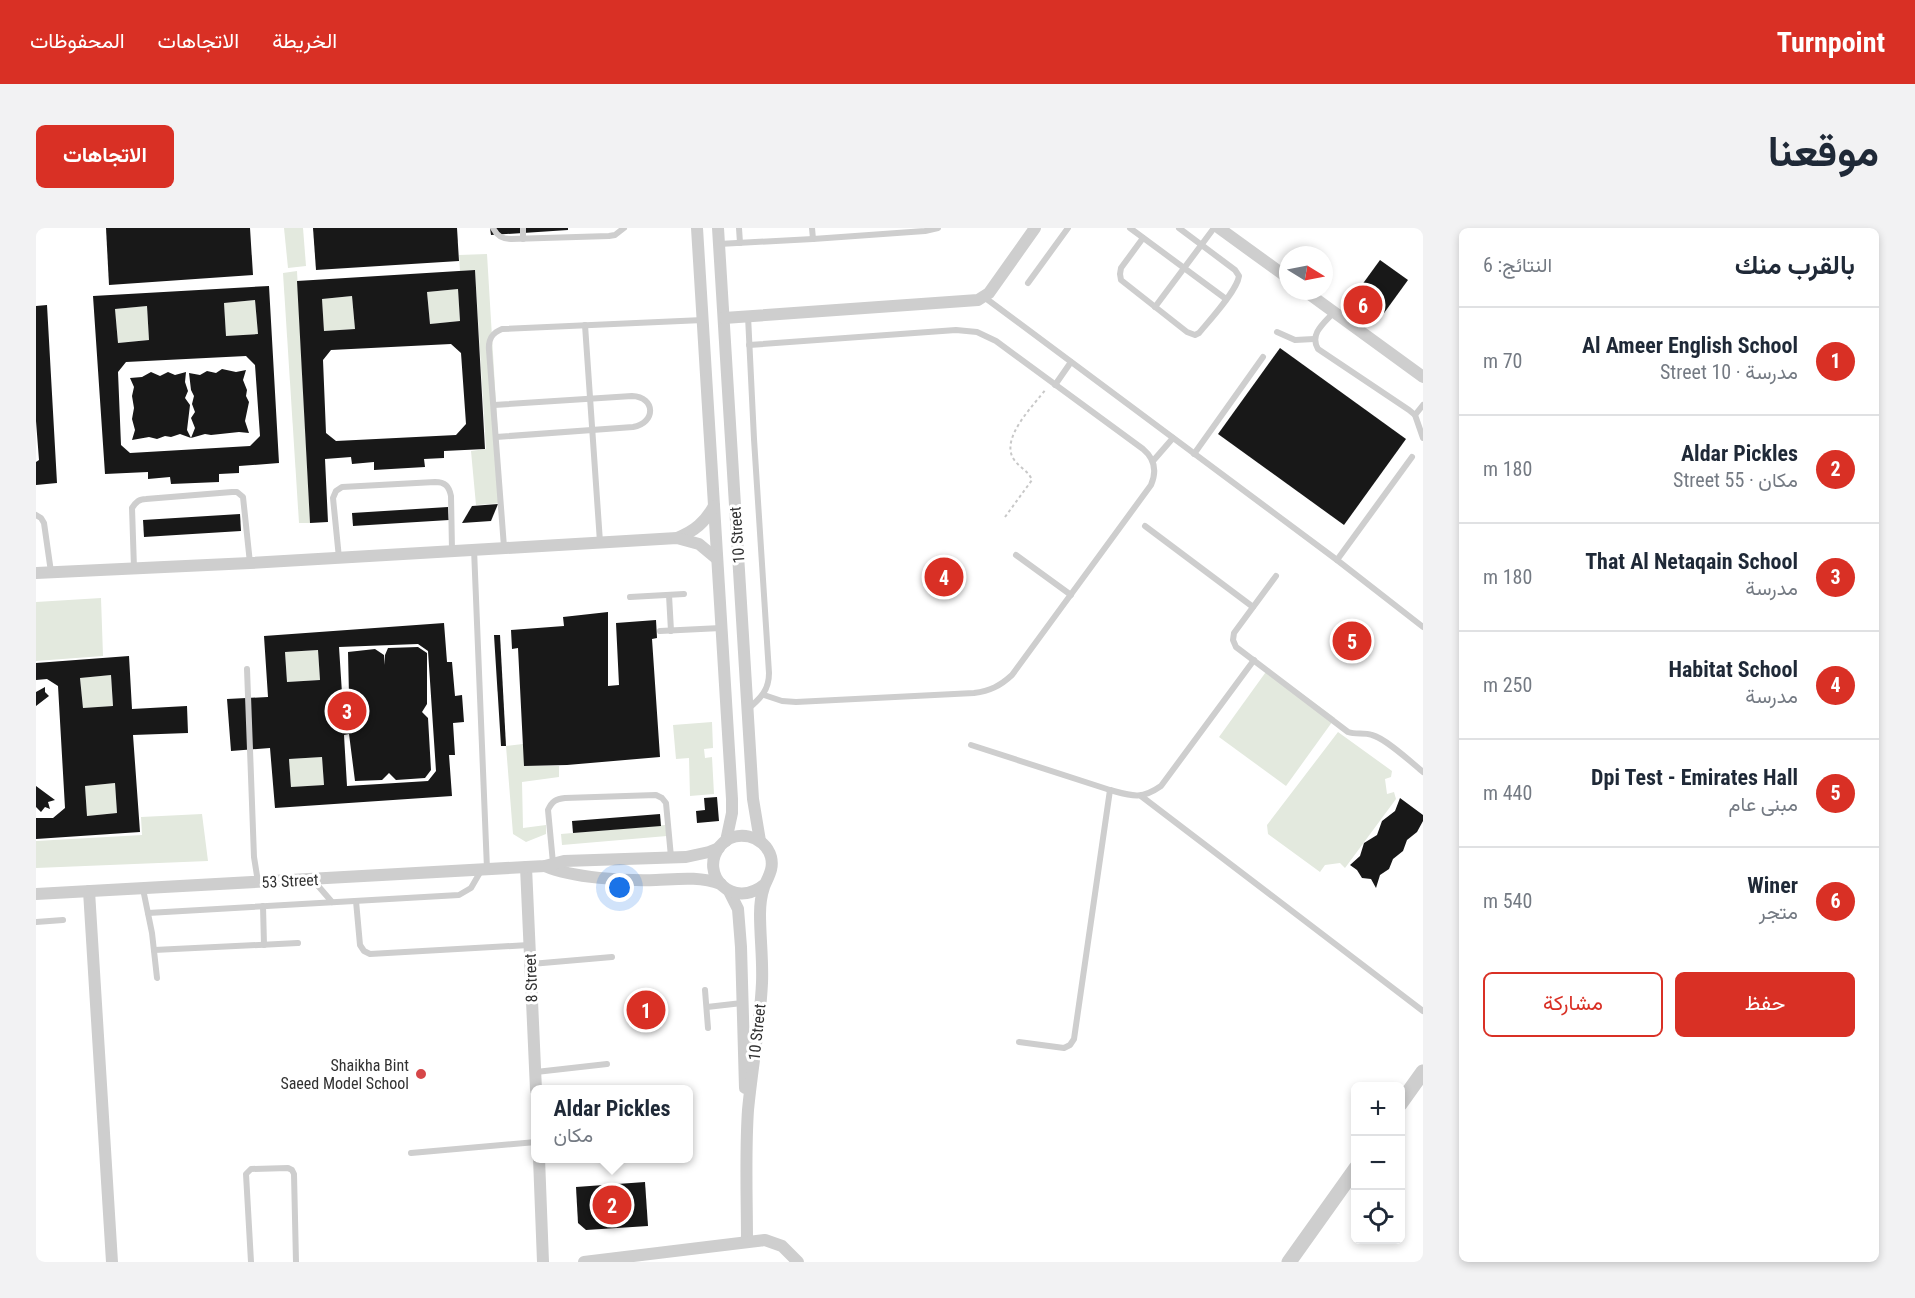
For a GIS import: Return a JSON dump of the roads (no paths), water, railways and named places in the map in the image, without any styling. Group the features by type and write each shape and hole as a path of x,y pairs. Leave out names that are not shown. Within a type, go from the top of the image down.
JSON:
{"street":[{"name":"10 Street","path":"697,228 732,806 730,828 722,844"},
{"name":"10 Street","path":"718,228 753,799 760,841"},
{"path":"724,318 971,302 989,293 1035,228"},
{"path":"1219,228 1279,271"},
{"path":"1317,300 1423,377"},
{"path":"677,538 699,526 714,506"},
{"path":"36,573 677,538 699,544 717,559"},
{"path":"743,836 760,841 767,848 771,857 770,876 765,884 757,891 748,894 738,894 725,888 716,876 714,866 715,857 722,844 734,837 743,836"},
{"name":"53 Street","path":"36,894 671,857 698,855 722,844"},
{"name":"53 Street","path":"549,864 556,870 583,875 638,880 700,879 725,888"},
{"name":"8 Street","path":"526,867 536,1085"},
{"name":"10 Street","path":"747,1242 748,1108 762,971 760,907 765,884"},
{"name":"10 Street","path":"725,888 738,909 745,1092 748,1108"},
{"path":"89,891 112,1262"},
{"path":"743,1005 751,1012 759,1008"},
{"path":"1405,1098 1423,1072"},
{"path":"538,1163 543,1262"},
{"path":"1289,1262 1351,1175"},
{"path":"584,1262 765,1240 782,1246 798,1262"}],"lane":[{"path":"493,228 497,235 504,239 609,236 615,235 624,228"},
{"path":"523,228 523,238"},
{"path":"739,228 740,243"},
{"path":"812,228 813,239"},
{"path":"719,244 925,231 938,228"},
{"path":"1028,283 1068,228"},
{"path":"1130,228 1226,299"},
{"path":"1143,238 1121,268 1121,280 1187,332 1195,335 1226,299 1239,280 1238,273 1179,228"},
{"path":"1155,307 1214,228"},
{"path":"984,297 1337,560 1423,627"},
{"path":"1334,312 1319,329 1314,339 1318,349 1415,415 1423,438"},
{"path":"748,316 769,673 768,688 748,710"},
{"path":"504,547 489,343 491,337 502,329 703,320"},
{"path":"585,325 600,542"},
{"path":"749,345 967,330 987,336 1143,449 1153,461 1155,469 1151,485 1004,683 974,693 795,702 782,701 764,695"},
{"path":"1277,333 1294,340 1314,339"},
{"path":"1194,454 1263,357"},
{"path":"1053,383 1071,362"},
{"path":"494,405 640,396 647,402 650,410 648,419 642,425 496,437"},
{"path":"1415,415 1423,405"},
{"path":"1153,461 1173,438"},
{"path":"1337,560 1412,457"},
{"path":"339,558 333,498 336,491 342,487 435,482 446,484 451,496 452,550"},
{"path":"134,569 132,508 140,499 232,492 237,492 243,497 250,563"},
{"path":"36,515 44,523 51,572"},
{"path":"1145,526 1253,607"},
{"path":"148,913 459,895 471,888 485,869 474,549"},
{"path":"1016,555 1071,595"},
{"path":"1276,576 1234,633 1233,640 1236,647 1348,732 1378,737 1423,772"},
{"path":"630,597 684,594"},
{"path":"669,595 671,631"},
{"path":"660,631 722,628"},
{"path":"971,745 1130,796 1151,793 1161,786 1254,660"},
{"path":"247,669 254,857 258,882"},
{"path":"1019,1042 1064,1048 1074,1040 1110,790"},
{"path":"549,864 548,810 551,803 565,798 656,795 662,798 666,803 671,857"},
{"path":"1141,796 1423,1011"},
{"path":"313,879 332,902"},
{"path":"143,888 154,950 156,978"},
{"path":"356,901 360,945 370,954 530,945"},
{"path":"263,906 264,945"},
{"path":"36,922 63,920"},
{"path":"154,950 298,943"},
{"path":"530,964 612,957"},
{"path":"705,990 708,1028"},
{"path":"706,1006 743,1005"},
{"path":"535,1072 607,1065"},
{"path":"411,1153 531,1142"},
{"path":"251,1262 246,1174 251,1169 288,1168 292,1170 295,1178 296,1262"}],"place":[{"name":"Winer","path":"1363,305"},
{"name":"Habitat School","path":"944,577"},
{"name":"Dpi Test - Emirates Hall","path":"1352,641"},
{"name":"That Al Netaqain School","path":"347,711"},
{"name":"Al Ameer English School","path":"646,1010"},
{"name":"Shaikha Bint Saeed Model School","path":"421,1074"},
{"name":"Aldar Pickles","path":"612,1205"}]}
